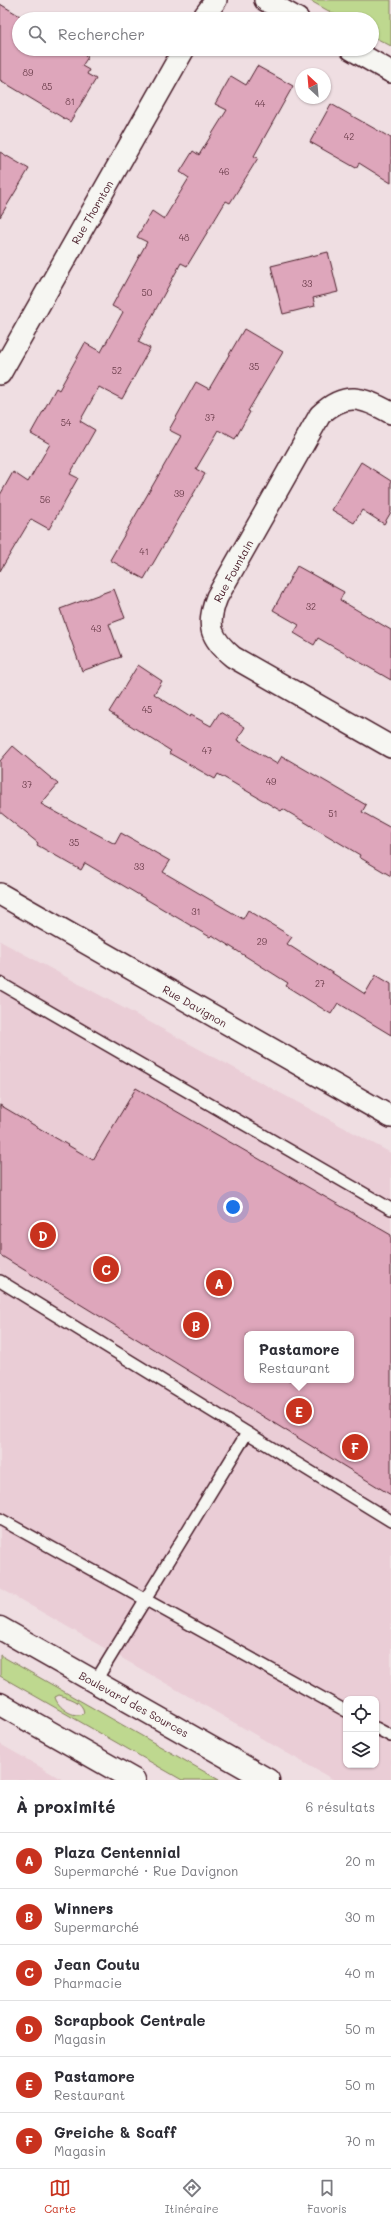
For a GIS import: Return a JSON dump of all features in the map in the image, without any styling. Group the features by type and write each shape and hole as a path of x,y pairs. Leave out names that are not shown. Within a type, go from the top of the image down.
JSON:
{"main road":[{"name":"Boulevard des Sources","path":"0,1628 268,1780"},
{"path":"0,1704 134,1780"}],"street":[{"path":"207,12 216,0"},
{"path":"265,0 286,12"},
{"name":"Rue Thornton","path":"0,374 180,56"},
{"path":"363,56 391,72"},
{"name":"Rue Fountain","path":"391,413 376,405 351,399 338,401 320,415 217,597 210,619 213,634 224,649 233,657 391,747"},
{"name":"Rue Davignon","path":"0,894 391,1117"}],"lane":[{"path":"0,983 391,1210"},
{"path":"0,1281 391,1521"},
{"path":"95,1682 144,1599 247,1433"},
{"path":"0,1519 343,1709"},
{"path":"379,1730 391,1736"}],"shaded area":[{"path":"0,941 391,1153 391,1780 334,1780 0,1588"},
{"path":"0,1744 63,1780 0,1780"}],"green space":[{"path":"309,0 391,0 391,46 379,40 379,12 330,12"},
{"path":"0,1655 219,1780 182,1780 0,1676","holes":["59,1695 78,1703 83,1709 84,1713 80,1715 71,1714 56,1701 55,1697"]}],"building":[{"path":"0,4 13,12 12,12 12,56 86,56 88,57 82,66 89,70 87,74 96,79 70,122 0,80"},
{"path":"257,66 293,86 254,156 258,158 230,203 226,201 187,266 181,263 138,342 150,348 122,399 99,387 80,421 95,430 70,474 78,478 49,529 31,519 0,571 0,495 13,472 28,482 50,444 31,433 56,388 59,390 85,343 101,352 123,312 112,306 147,242 137,237 152,211 164,219 189,178 180,172 193,151 199,155 227,110 215,104 231,76 246,85"},
{"path":"331,104 391,138 391,183 359,163 356,168 310,142"},
{"path":"0,152 29,169 0,217"},
{"path":"328,252 338,292 313,298 315,306 283,314 271,266"},
{"path":"244,329 283,352 248,411 250,412 235,439 219,430 196,469 205,474 144,579 110,560 181,436 169,430 196,382 209,389"},
{"path":"361,462 391,481 391,512 384,524 362,510 354,523 332,510"},
{"path":"297,566 344,592 340,600 391,630 391,680 318,638 314,645 294,633 299,625 273,610"},
{"path":"114,589 125,618 109,624 121,657 82,671 60,609"},
{"path":"138,665 162,681 154,694 190,717 191,715 211,726 220,712 245,727 237,740 277,764 282,756 366,805 362,812 391,828 391,876 359,857 360,855 283,809 281,811 218,774 215,779 169,753 171,751 109,712"},
{"path":"13,746 58,784 41,804 115,844 121,833 170,861 163,872 243,919 248,910 292,937 287,944 365,994 376,975 391,984 391,1035 338,1003 331,1014 286,986 288,983 212,935 210,937 85,863 81,870 37,845 38,843 0,812 0,761"},
{"path":"136,1088 391,1235 391,1495 0,1255 0,1105 93,1160"}],"place":[{"name":"Scrapbook Centrale","path":"43,1235"},
{"name":"Jean Coutu","path":"106,1269"},
{"name":"Plaza Centennial","path":"219,1283"},
{"name":"Winners","path":"196,1325"},
{"name":"Pastamore","path":"299,1411"},
{"name":"Greiche & Scaff","path":"355,1447"}]}
